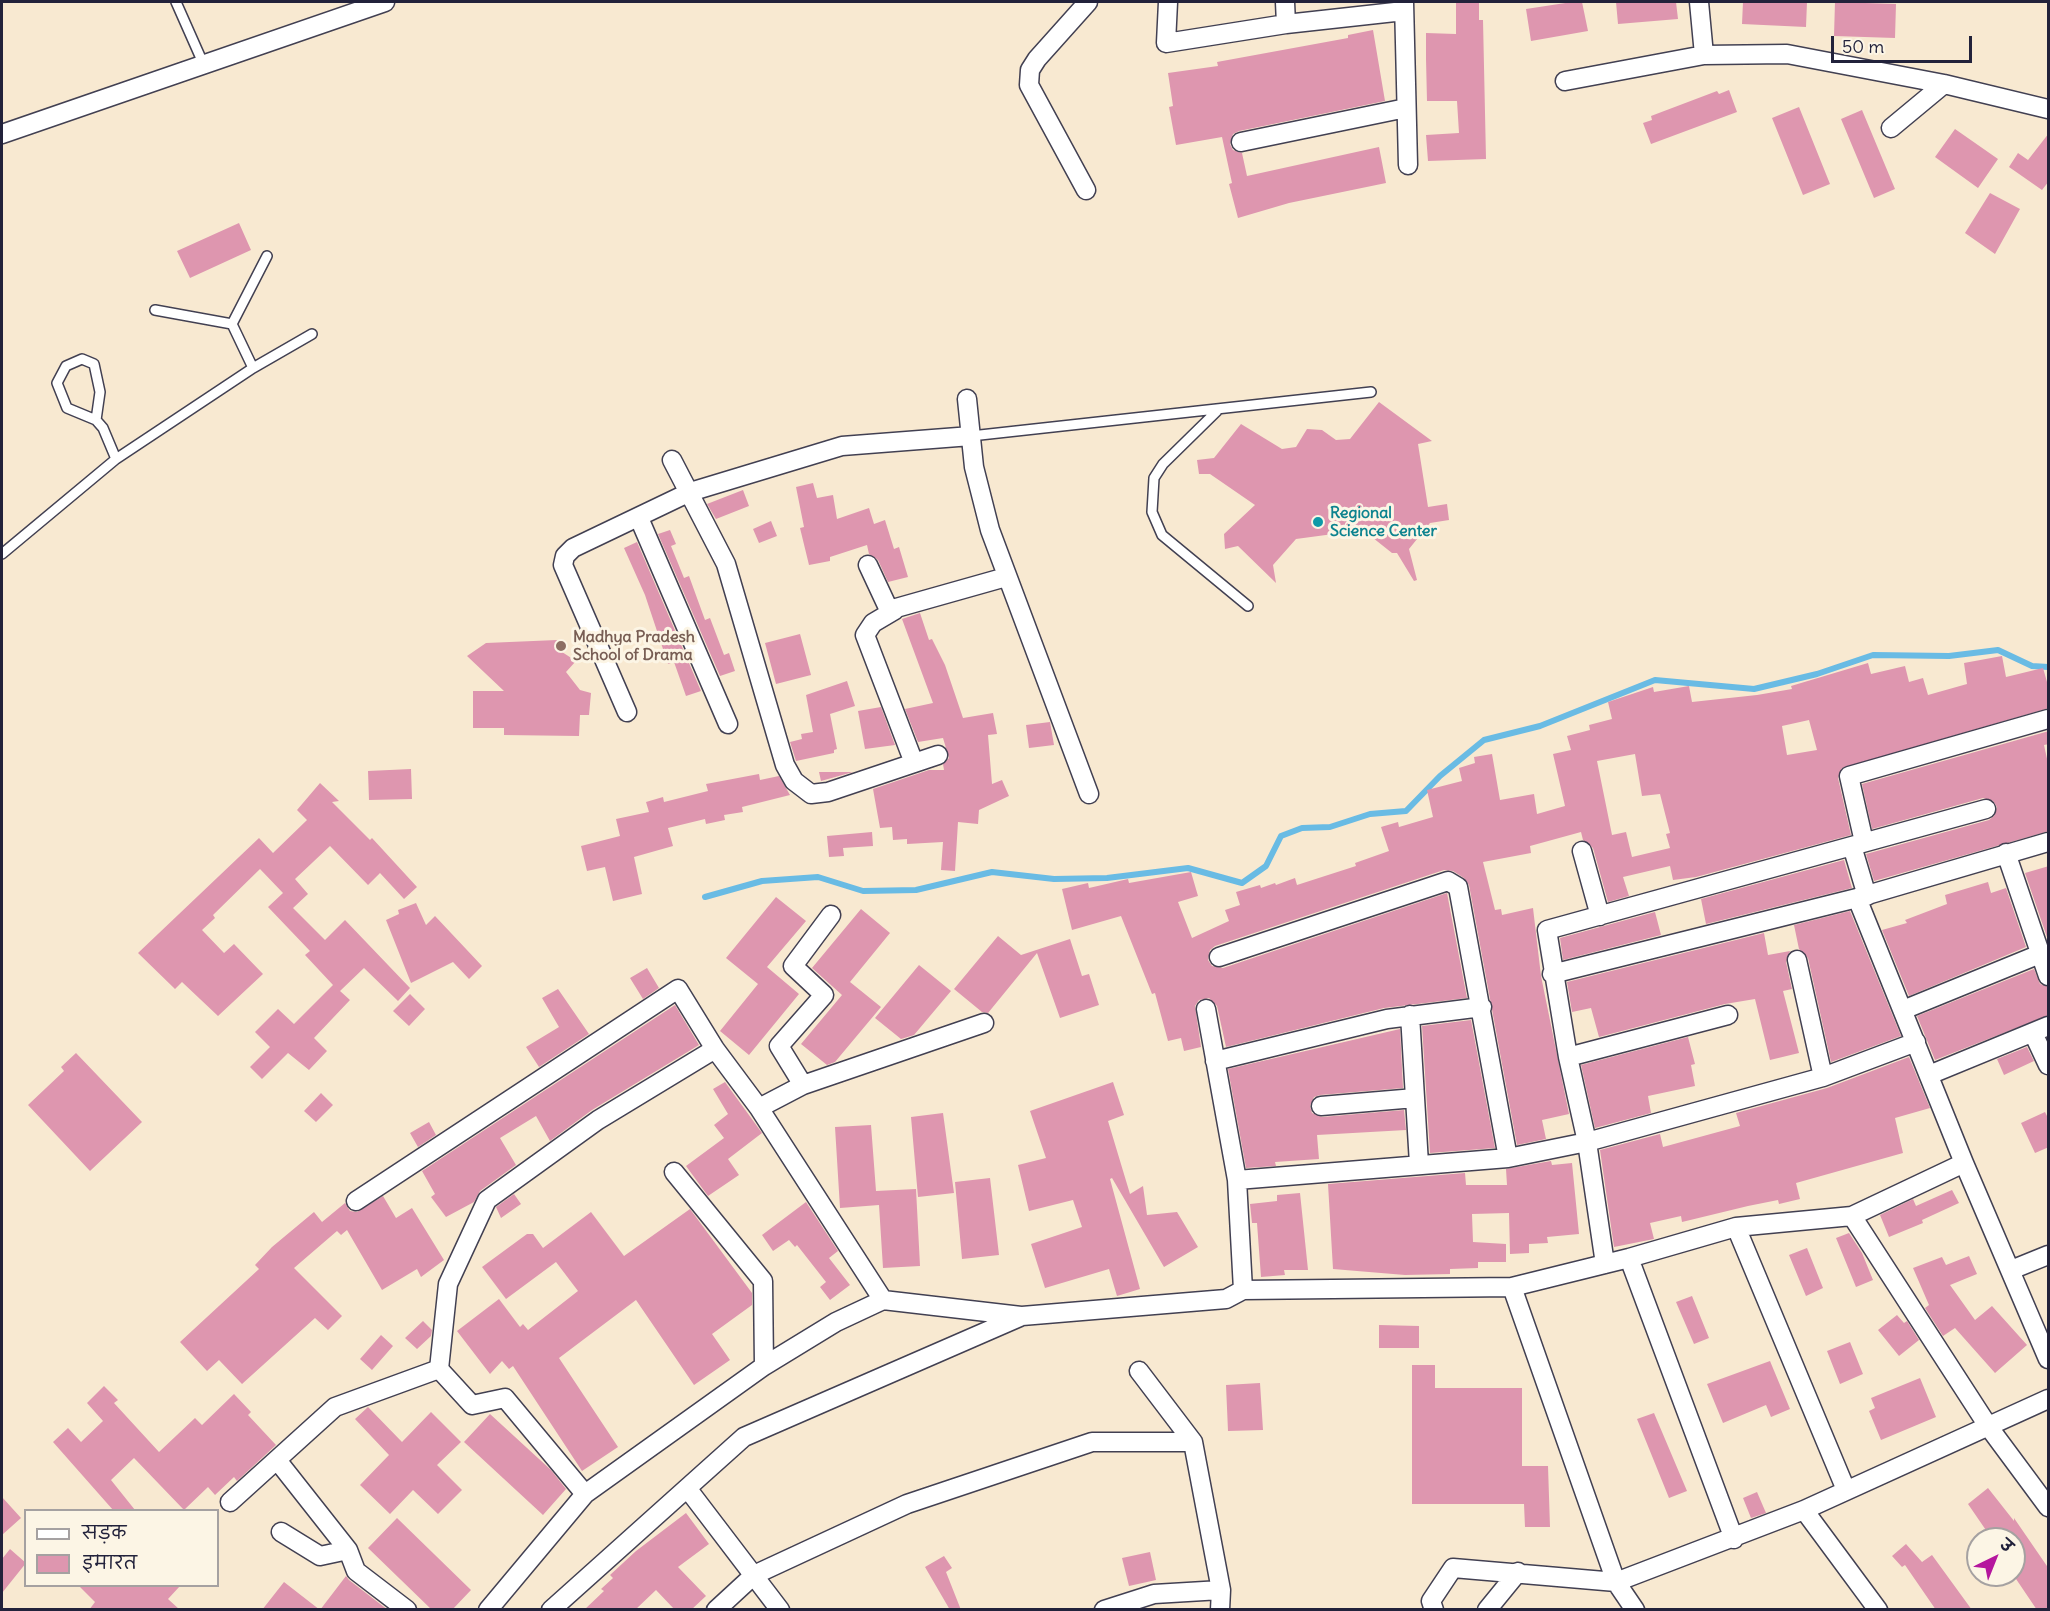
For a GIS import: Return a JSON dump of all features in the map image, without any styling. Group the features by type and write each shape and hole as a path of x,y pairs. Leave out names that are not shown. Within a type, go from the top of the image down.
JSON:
{"street":[{"path":"2,134 385,2"},
{"path":"1086,190 1029,85 1030,70 1037,59 1088,2"},
{"path":"1168,2 1166,43 1404,6 1408,165"},
{"path":"1285,2 1286,24"},
{"path":"1699,2 1704,55"},
{"path":"1565,81 1704,55 1787,54 1944,84 2049,109"},
{"path":"1891,128 1944,84"},
{"path":"1241,142 1406,108"},
{"path":"967,399 974,467 1006,577 1089,794"},
{"path":"627,712 563,565 565,556 573,548 690,492 842,446 971,436"},
{"path":"672,460 726,564 785,765 794,781 811,794 828,792 938,755"},
{"path":"639,518 728,724"},
{"path":"868,565 885,605 889,610 895,610"},
{"path":"914,763 865,635 873,623 895,610 1006,577"},
{"path":"2049,719 1849,776 1862,897 1902,1011 1964,1163 2049,1359"},
{"path":"1605,1264 1587,1142 1552,974 1547,930 1986,808"},
{"path":"1552,974 1862,897 2049,842"},
{"path":"1582,851 1600,916"},
{"path":"2006,853 2049,976"},
{"path":"1219,957 1448,881 1458,887 1482,1007 1508,1158"},
{"path":"803,1085 779,1046 824,994 793,966 831,915"},
{"path":"1902,1011 2040,954"},
{"path":"1797,960 1823,1077"},
{"path":"356,1201 678,988 715,1049 759,1108 883,1300"},
{"path":"1215,1061 1410,1015 1482,1007"},
{"path":"1206,1009 1237,1180 1243,1290"},
{"path":"1410,1015 1419,1164"},
{"path":"1568,1057 1728,1015"},
{"path":"759,1108 803,1085 984,1023"},
{"path":"1929,1075 2041,1029 2049,1065"},
{"path":"1237,1180 1508,1158 1587,1142 1823,1077 1916,1042"},
{"path":"585,1494 505,1398 471,1405 439,1369 448,1284 487,1200 598,1120 715,1049"},
{"path":"1322,1106 1415,1098"},
{"path":"488,1610 585,1494 764,1366 836,1322 883,1300 1022,1316 1226,1299 1243,1290 1512,1287 1629,1258 1736,1227 1852,1216 1964,1163"},
{"path":"674,1172 763,1281 764,1366"},
{"path":"1852,1216 1988,1426 2049,1507"},
{"path":"1736,1227 1846,1490"},
{"path":"2011,1270 2049,1255"},
{"path":"1629,1258 1734,1539"},
{"path":"1512,1287 1616,1582 1635,1610"},
{"path":"551,1610 744,1437 1022,1316"},
{"path":"230,1502 335,1407 439,1369"},
{"path":"1139,1371 1193,1442 1221,1590 1220,1610"},
{"path":"1434,1610 1431,1601 1453,1568 1616,1582 1734,1539 1804,1510 2049,1399"},
{"path":"716,1610 754,1575 907,1504 1092,1442 1193,1442"},
{"path":"277,1460 348,1550 356,1571 407,1610"},
{"path":"687,1488 780,1610"},
{"path":"1804,1510 1878,1610"},
{"path":"281,1532 320,1556 348,1550"},
{"path":"1487,1610 1518,1572"},
{"path":"1104,1610 1154,1594 1221,1590"}],"lane":[{"path":"176,2 203,63"},
{"path":"232,324 267,256"},
{"path":"155,310 232,324"},
{"path":"232,324 253,368"},
{"path":"2,554 116,459 253,368 312,334"},
{"path":"96,420 100,392 94,364 82,359 66,366 57,383 67,408 96,420 104,428 116,459"},
{"path":"971,436 1217,411 1371,392"},
{"path":"1217,411 1163,464 1154,478 1152,512 1162,535 1248,606"}],"building":[{"path":"1456,2 1479,2 1479,20 1483,20 1486,159 1428,161 1426,135 1459,133 1457,101 1427,101 1426,59 1426,33 1456,34"},
{"path":"1582,2 1588,31 1531,41 1526,9"},
{"path":"1616,2 1676,2 1678,19 1618,24"},
{"path":"1743,2 1807,2 1806,27 1742,24"},
{"path":"1835,2 1896,4 1895,38 1834,36"},
{"path":"1373,30 1385,101 1239,131 1233,134 1230,144 1233,150 1242,153 1247,176 1379,147 1386,183 1289,203 1238,218 1229,184 1232,183 1222,137 1176,145 1169,107 1173,106 1168,73 1218,66 1217,62 1348,38 1348,35"},
{"path":"1729,90 1737,112 1651,144 1643,123 1652,120 1651,116 1717,91 1719,94"},
{"path":"1799,107 1830,184 1803,195 1772,118"},
{"path":"1862,110 1895,189 1874,198 1841,119"},
{"path":"1955,129 1998,159 1978,188 1935,157"},
{"path":"2049,133 2049,181 2042,190 2009,167 2018,153 2028,160"},
{"path":"1990,193 2020,209 1995,254 1965,233"},
{"path":"239,223 251,250 190,278 177,251"},
{"path":"1379,402 1432,441 1418,444 1428,507 1447,504 1449,520 1430,523 1409,549 1417,580 1414,581 1397,553 1392,553 1363,530 1296,539 1273,565 1276,583 1238,546 1225,549 1224,534 1255,505 1210,474 1199,474 1197,460 1214,458 1241,424 1282,449 1296,447 1307,429 1322,430 1336,440 1350,439"},
{"path":"813,483 817,498 833,495 837,519 869,508 874,524 885,520 894,549 899,547 908,577 888,582 878,560 869,554 867,545 830,557 830,561 809,565 800,528 804,527 796,487"},
{"path":"743,490 749,506 716,519 707,504"},
{"path":"771,521 777,536 759,543 753,529"},
{"path":"670,530 676,544 671,546 684,578 689,576 705,620 710,618 724,655 729,653 735,671 720,676 658,534"},
{"path":"637,542 701,691 686,696 674,662 668,664 645,595 624,548"},
{"path":"920,613 929,640 932,639 945,665 963,718 993,713 997,734 988,735 992,784 1002,780 1009,796 979,810 978,824 958,822 955,871 941,870 943,842 907,844 907,839 893,840 892,827 880,828 873,789 929,770 944,770 943,764 949,758 943,738 918,742 905,709 933,703 902,619"},
{"path":"800,634 811,675 776,684 765,643"},
{"path":"557,640 562,652 576,661 566,672 580,690 591,693 589,715 580,715 579,736 504,735 504,728 473,728 473,691 504,691 467,656 486,643"},
{"path":"2002,656 2006,677 2043,668 2049,689 2049,708 1842,768 1838,778 1851,835 1696,877 1673,880 1670,866 1623,877 1629,896 1608,902 1593,848 1583,840 1581,832 1530,846 1531,853 1483,862 1495,910 1501,909 1502,915 1533,908 1541,976 1569,1114 1542,1120 1546,1139 1517,1145 1469,885 1464,878 1453,871 1444,870 1215,946 1210,950 1208,960 1212,966 1223,968 1447,893 1467,998 1384,1008 1226,1047 1217,1006 1209,998 1199,1000 1195,1006 1201,1047 1184,1051 1181,1038 1168,1041 1155,993 1152,994 1121,916 1072,930 1062,889 1088,883 1089,888 1128,879 1129,883 1191,872 1198,896 1178,902 1192,938 1229,921 1225,910 1240,905 1236,892 1260,885 1261,888 1275,883 1276,885 1295,878 1297,885 1356,866 1355,863 1389,851 1381,827 1398,822 1399,827 1433,817 1427,790 1462,781 1459,768 1475,763 1474,757 1492,754 1500,800 1534,794 1537,814 1565,806 1553,754 1571,750 1567,736 1590,730 1589,725 1612,719 1608,702 1653,687 1654,692 1689,686 1692,702 1757,695 1792,689 1791,686 1868,663 1871,674 1905,666 1909,682 1923,678 1928,695 1967,684 1964,663","holes":["1809,720 1817,750 1787,755 1782,726","1635,754 1642,796 1660,794 1670,833 1666,834 1670,848 1632,857 1626,832 1612,835 1597,761"]},
{"path":"847,681 855,706 830,714 837,749 834,753 796,761 790,742 802,739 801,734 813,732 806,695"},
{"path":"881,707 895,745 865,749 858,711"},
{"path":"1050,722 1054,745 1029,748 1026,725"},
{"path":"2049,731 2049,744 2044,745 2049,768 2049,831 1874,881 1866,854 1989,820 1994,816 1997,807 1993,801 1983,798 1872,829 1862,784"},
{"path":"411,769 412,799 369,800 368,771"},
{"path":"819,772 853,772 821,781"},
{"path":"759,774 760,780 779,776 790,795 742,807 743,812 724,815 725,820 706,824 705,819 668,828 673,846 634,857 642,894 613,901 605,867 587,871 581,846 620,836 616,819 649,812 646,802 663,797 664,802 708,791 706,784"},
{"path":"320,783 339,801 332,802 370,840 372,838 417,887 404,899 380,873 368,885 330,846 295,879 308,894 293,908 325,940 345,920 410,988 398,1001 364,968 340,991 350,1000 314,1038 327,1051 309,1070 288,1053 262,1079 250,1067 270,1047 255,1032 278,1009 294,1024 333,985 305,955 310,951 268,907 283,893 260,869 213,915 215,918 202,930 224,953 234,944 263,974 218,1016 182,982 175,989 138,953 259,838 273,853 307,820 297,810"},
{"path":"872,832 873,846 843,848 844,856 829,857 827,836"},
{"path":"1844,860 1852,888 1706,924 1701,899"},
{"path":"2049,866 2049,943 2025,873"},
{"path":"1988,882 1991,893 2006,888 2026,947 1909,996 1882,930 1907,923 1905,920 1947,904 1945,895"},
{"path":"776,897 806,921 767,967 799,994 749,1055 720,1031 758,984 726,958"},
{"path":"416,903 426,925 435,916 482,966 469,979 453,962 411,983 386,920 399,914 398,910"},
{"path":"861,909 890,933 850,982 881,1007 835,1062 827,1065 801,1044 842,995 812,968"},
{"path":"1850,911 1901,1036 1831,1062 1808,958 1799,949 1794,925"},
{"path":"1655,912 1661,935 1563,960 1560,938"},
{"path":"1764,933 1768,955 1790,951 1786,962 1792,989 1783,991 1799,1053 1770,1060 1755,999 1725,1004 1599,1037 1591,1008 1572,1012 1567,982"},
{"path":"998,936 1021,955 1070,939 1082,976 1089,974 1099,1005 1060,1018 1037,953 988,1013 982,1012 954,989"},
{"path":"919,965 951,991 914,1035 901,1039 875,1018"},
{"path":"647,968 659,988 643,999 630,978"},
{"path":"2034,969 2040,984 2049,987 2049,1015 1935,1060 1917,1016"},
{"path":"558,989 589,1034 539,1067 526,1047 559,1027 542,998"},
{"path":"410,994 425,1009 409,1026 393,1011"},
{"path":"675,1005 699,1045 592,1110 550,1141 536,1116 500,1138 516,1165 480,1191 474,1202 446,1217 431,1197 435,1194 422,1171"},
{"path":"1471,1020 1495,1148 1430,1153 1422,1026"},
{"path":"1400,1029 1403,1088 1320,1095 1314,1097 1310,1106 1312,1113 1322,1117 1404,1110 1406,1130 1317,1135 1319,1159 1275,1162 1276,1166 1246,1168 1228,1069"},
{"path":"1688,1037 1695,1064 1691,1065 1695,1086 1648,1096 1651,1113 1595,1128 1581,1065"},
{"path":"2027,1047 2034,1061 2004,1075 1997,1059"},
{"path":"76,1053 142,1122 90,1171 28,1105 64,1071 61,1067"},
{"path":"1909,1057 1930,1108 1895,1118 1903,1153 1796,1183 1800,1199 1779,1204 1778,1200 1682,1222 1681,1216 1650,1223 1654,1239 1614,1247 1600,1150 1660,1134 1663,1147 1740,1126 1736,1113 1827,1088"},
{"path":"725,1082 762,1133 728,1159 739,1175 708,1196 686,1166 724,1138 714,1125 728,1114 713,1089"},
{"path":"1113,1082 1124,1115 1108,1121 1130,1194 1143,1186 1147,1215 1177,1212 1198,1247 1164,1267 1112,1178 1110,1179 1140,1289 1117,1296 1109,1269 1045,1288 1031,1244 1082,1227 1073,1200 1029,1211 1018,1165 1046,1158 1030,1111"},
{"path":"321,1093 333,1105 316,1122 304,1111"},
{"path":"2045,1112 2049,1120 2049,1147 2035,1153 2021,1123"},
{"path":"943,1113 954,1193 918,1197 911,1117"},
{"path":"429,1122 436,1135 418,1147 410,1133"},
{"path":"871,1125 876,1191 916,1189 920,1266 883,1268 879,1205 840,1208 835,1127"},
{"path":"1551,1161 1552,1165 1572,1163 1579,1234 1547,1237 1548,1243 1529,1244 1529,1253 1510,1254 1509,1213 1472,1214 1473,1242 1506,1244 1506,1262 1478,1262 1478,1268 1450,1269 1450,1274 1405,1275 1333,1269 1328,1184 1465,1173 1466,1185 1507,1185 1506,1169"},
{"path":"990,1178 999,1255 962,1259 955,1182"},
{"path":"1952,1190 1959,1203 1922,1220 1923,1223 1889,1237 1880,1215 1913,1199 1916,1206"},
{"path":"1300,1193 1308,1270 1284,1270 1285,1275 1261,1277 1257,1223 1252,1223 1250,1204 1277,1201 1277,1195"},
{"path":"514,1194 521,1204 501,1218 496,1207"},
{"path":"383,1196 396,1218 412,1208 444,1260 421,1277 417,1269 382,1290 347,1230 341,1235 337,1231 294,1268 342,1316 328,1330 315,1318 242,1384 219,1360 207,1371 180,1342 259,1269 255,1265 272,1247 314,1212 322,1222 345,1203 350,1211 357,1212"},
{"path":"806,1202 838,1251 829,1258 850,1285 830,1300 820,1287 826,1282 797,1245 795,1247 789,1240 773,1251 762,1235"},
{"path":"690,1209 752,1293 752,1305 712,1334 730,1360 694,1385 636,1300 559,1358 618,1447 582,1471 513,1366 509,1369 502,1361 490,1374 457,1331 499,1299 520,1327 523,1324 528,1330 578,1291 556,1262 506,1299 482,1267 527,1234 533,1234 543,1248 591,1212 624,1256"},
{"path":"1849,1233 1862,1253 1873,1280 1856,1287 1836,1238"},
{"path":"1807,1248 1823,1288 1806,1296 1789,1255"},
{"path":"1969,1256 1977,1274 1950,1285 1975,1320 1992,1306 2027,1345 1995,1373 1955,1328 1943,1336 1925,1308 1929,1305 1913,1268 1942,1257 1946,1265"},
{"path":"1692,1296 1709,1338 1694,1344 1676,1302"},
{"path":"1897,1315 1904,1323 1907,1321 1919,1340 1899,1356 1878,1330"},
{"path":"423,1321 432,1330 431,1336 417,1349 405,1338"},
{"path":"1379,1325 1419,1326 1419,1348 1379,1348"},
{"path":"381,1335 393,1346 372,1370 360,1359"},
{"path":"1850,1342 1863,1374 1840,1384 1827,1351"},
{"path":"1770,1361 1790,1409 1771,1417 1766,1405 1723,1423 1707,1384"},
{"path":"1412,1365 1435,1365 1435,1388 1522,1388 1522,1466 1548,1466 1550,1527 1525,1527 1524,1504 1412,1504"},
{"path":"1920,1378 1936,1417 1881,1440 1869,1411 1875,1408 1871,1398"},
{"path":"1260,1383 1263,1430 1228,1431 1226,1385"},
{"path":"104,1386 118,1400 114,1403 159,1452 195,1418 202,1425 234,1394 251,1412 248,1415 276,1445 237,1481 234,1477 215,1495 208,1487 185,1509 134,1458 111,1480 134,1509 112,1509 53,1442 68,1428 81,1442 103,1421 87,1403"},
{"path":"368,1407 402,1442 431,1412 461,1442 437,1465 462,1490 438,1514 413,1490 390,1514 360,1485 389,1455 355,1419"},
{"path":"1654,1413 1687,1491 1669,1498 1637,1419"},
{"path":"490,1414 551,1470 566,1489 543,1515 464,1442"},
{"path":"1988,1488 2020,1527 1984,1527 1968,1504"},
{"path":"1757,1492 1766,1513 1751,1518 1743,1498"},
{"path":"2,1497 21,1518 2,1535"},
{"path":"686,1513 709,1544 678,1567 706,1596 691,1610 675,1610 656,1590 635,1610 584,1610 604,1591 601,1589 613,1578 610,1575 636,1551"},
{"path":"397,1518 471,1590 452,1610 432,1610 368,1548"},
{"path":"2026,1535 2049,1569 2049,1610 2037,1610 2021,1587 2026,1587"},
{"path":"1906,1544 1922,1562 1932,1555 1972,1610 1936,1610 1905,1565 1902,1567 1892,1556"},
{"path":"10,1549 24,1561 24,1566 2,1593 2,1559"},
{"path":"1150,1552 1156,1580 1129,1586 1122,1558"},
{"path":"944,1556 952,1568 946,1572 961,1610 950,1610 925,1567"},
{"path":"346,1576 349,1580 388,1610 320,1610"},
{"path":"284,1582 320,1610 262,1610"},
{"path":"80,1587 179,1587 168,1599 180,1610 89,1610 95,1602"}],"waterway":[{"path":"705,897 762,881 818,877 863,891 916,890 992,872 1054,879 1107,878 1188,868 1242,883 1266,866 1281,836 1302,828 1330,827 1370,814 1406,811 1440,776 1484,740 1540,726 1655,680 1754,689 1817,674 1873,655 1949,656 1998,650 2032,666 2048,667"}],"place":[{"name":"Regional Science Center","path":"1318,522"},
{"name":"Madhya Pradesh School of Drama","path":"561,646"}]}
